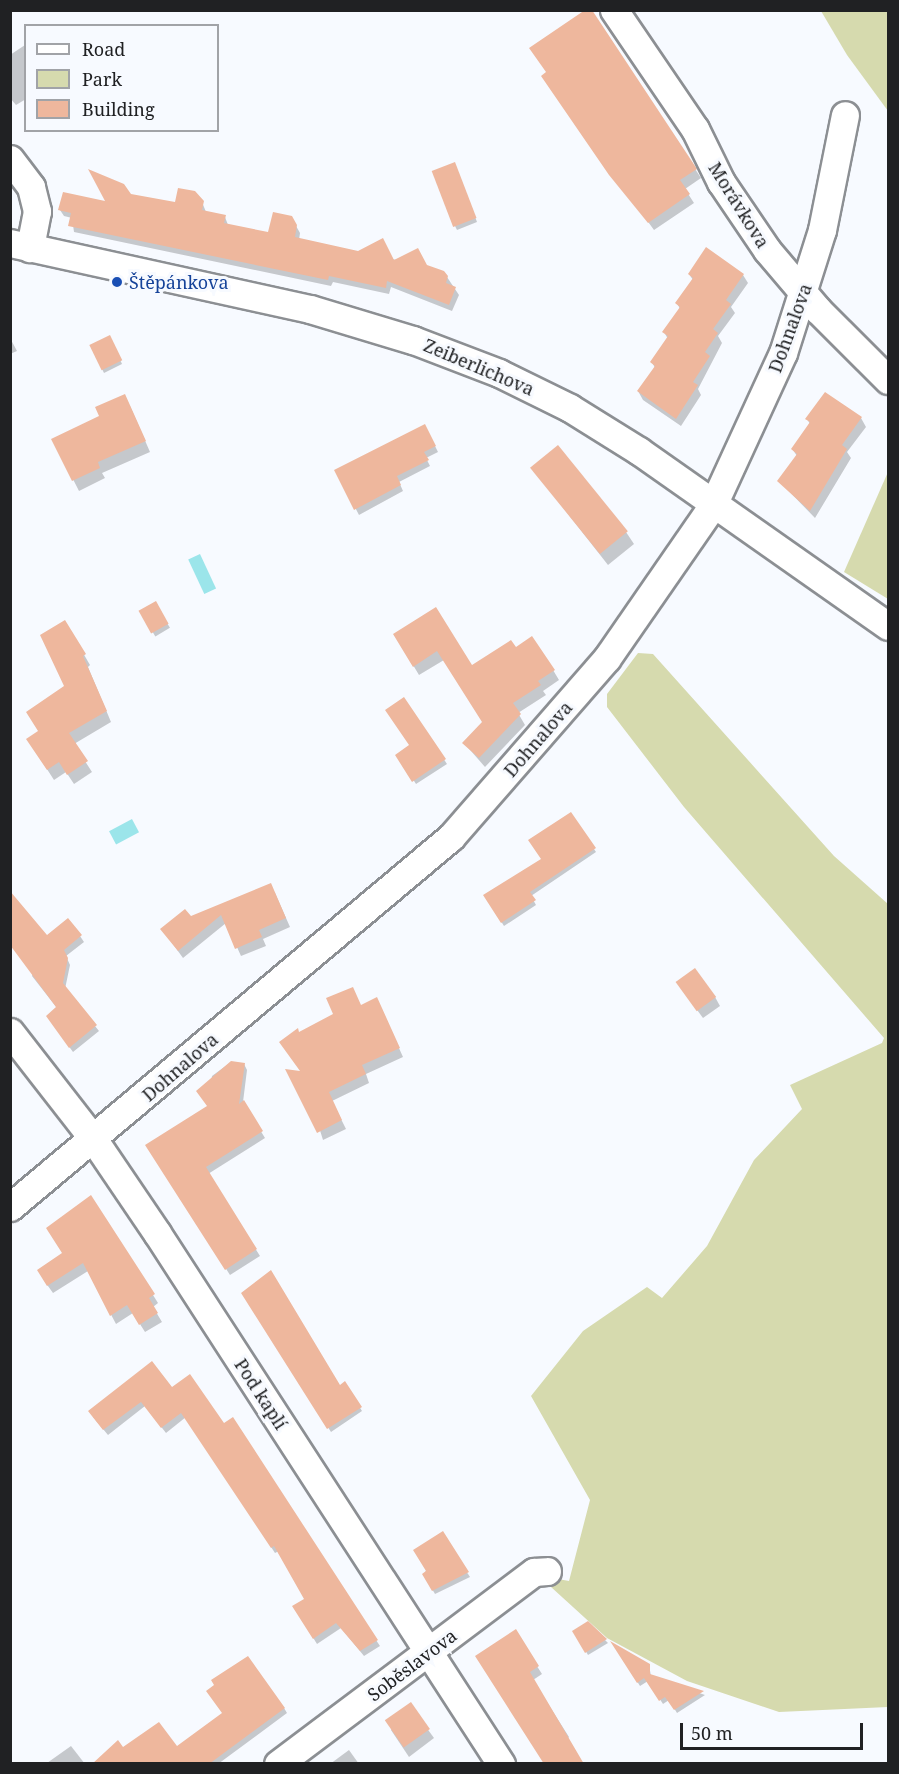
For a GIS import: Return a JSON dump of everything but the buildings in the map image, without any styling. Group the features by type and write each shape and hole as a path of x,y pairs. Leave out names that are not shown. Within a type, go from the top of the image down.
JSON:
{"street":[{"name":"Morávkova","path":"615,10 695,129 721,182 766,250 804,295 888,380"},
{"name":"Dohnalova","path":"10,1207 94,1140 298,962 375,903 451,837 607,658 713,505 783,353 804,295 822,230 844,115"},
{"path":"10,159 31,187 37,211 20,245"},
{"name":"Zeiberlichova","path":"20,245 310,309 444,351 570,408 888,626"},
{"name":"Pod kaplí","path":"10,1032 94,1140 501,1764"},
{"name":"Soběslavova","path":"278,1764 534,1572 547,1571"}],"green space":[{"path":"821,11 888,11 888,111 847,55"},
{"path":"888,472 888,599 844,572"},
{"path":"638,653 653,654 834,856 888,904 888,1707 779,1712 687,1681 607,1638 551,1587 558,1579 569,1581 590,1500 531,1396 583,1331 647,1287 662,1298 707,1246 754,1160 802,1109 790,1085 882,1043 884,1038 684,807 607,707 607,694"}],"water":[{"path":"200,554 216,588 204,594 188,559"},
{"path":"132,819 139,832 116,844 109,831"}],"place":[{"name":"Štěpánkova","path":"117,282"}]}
